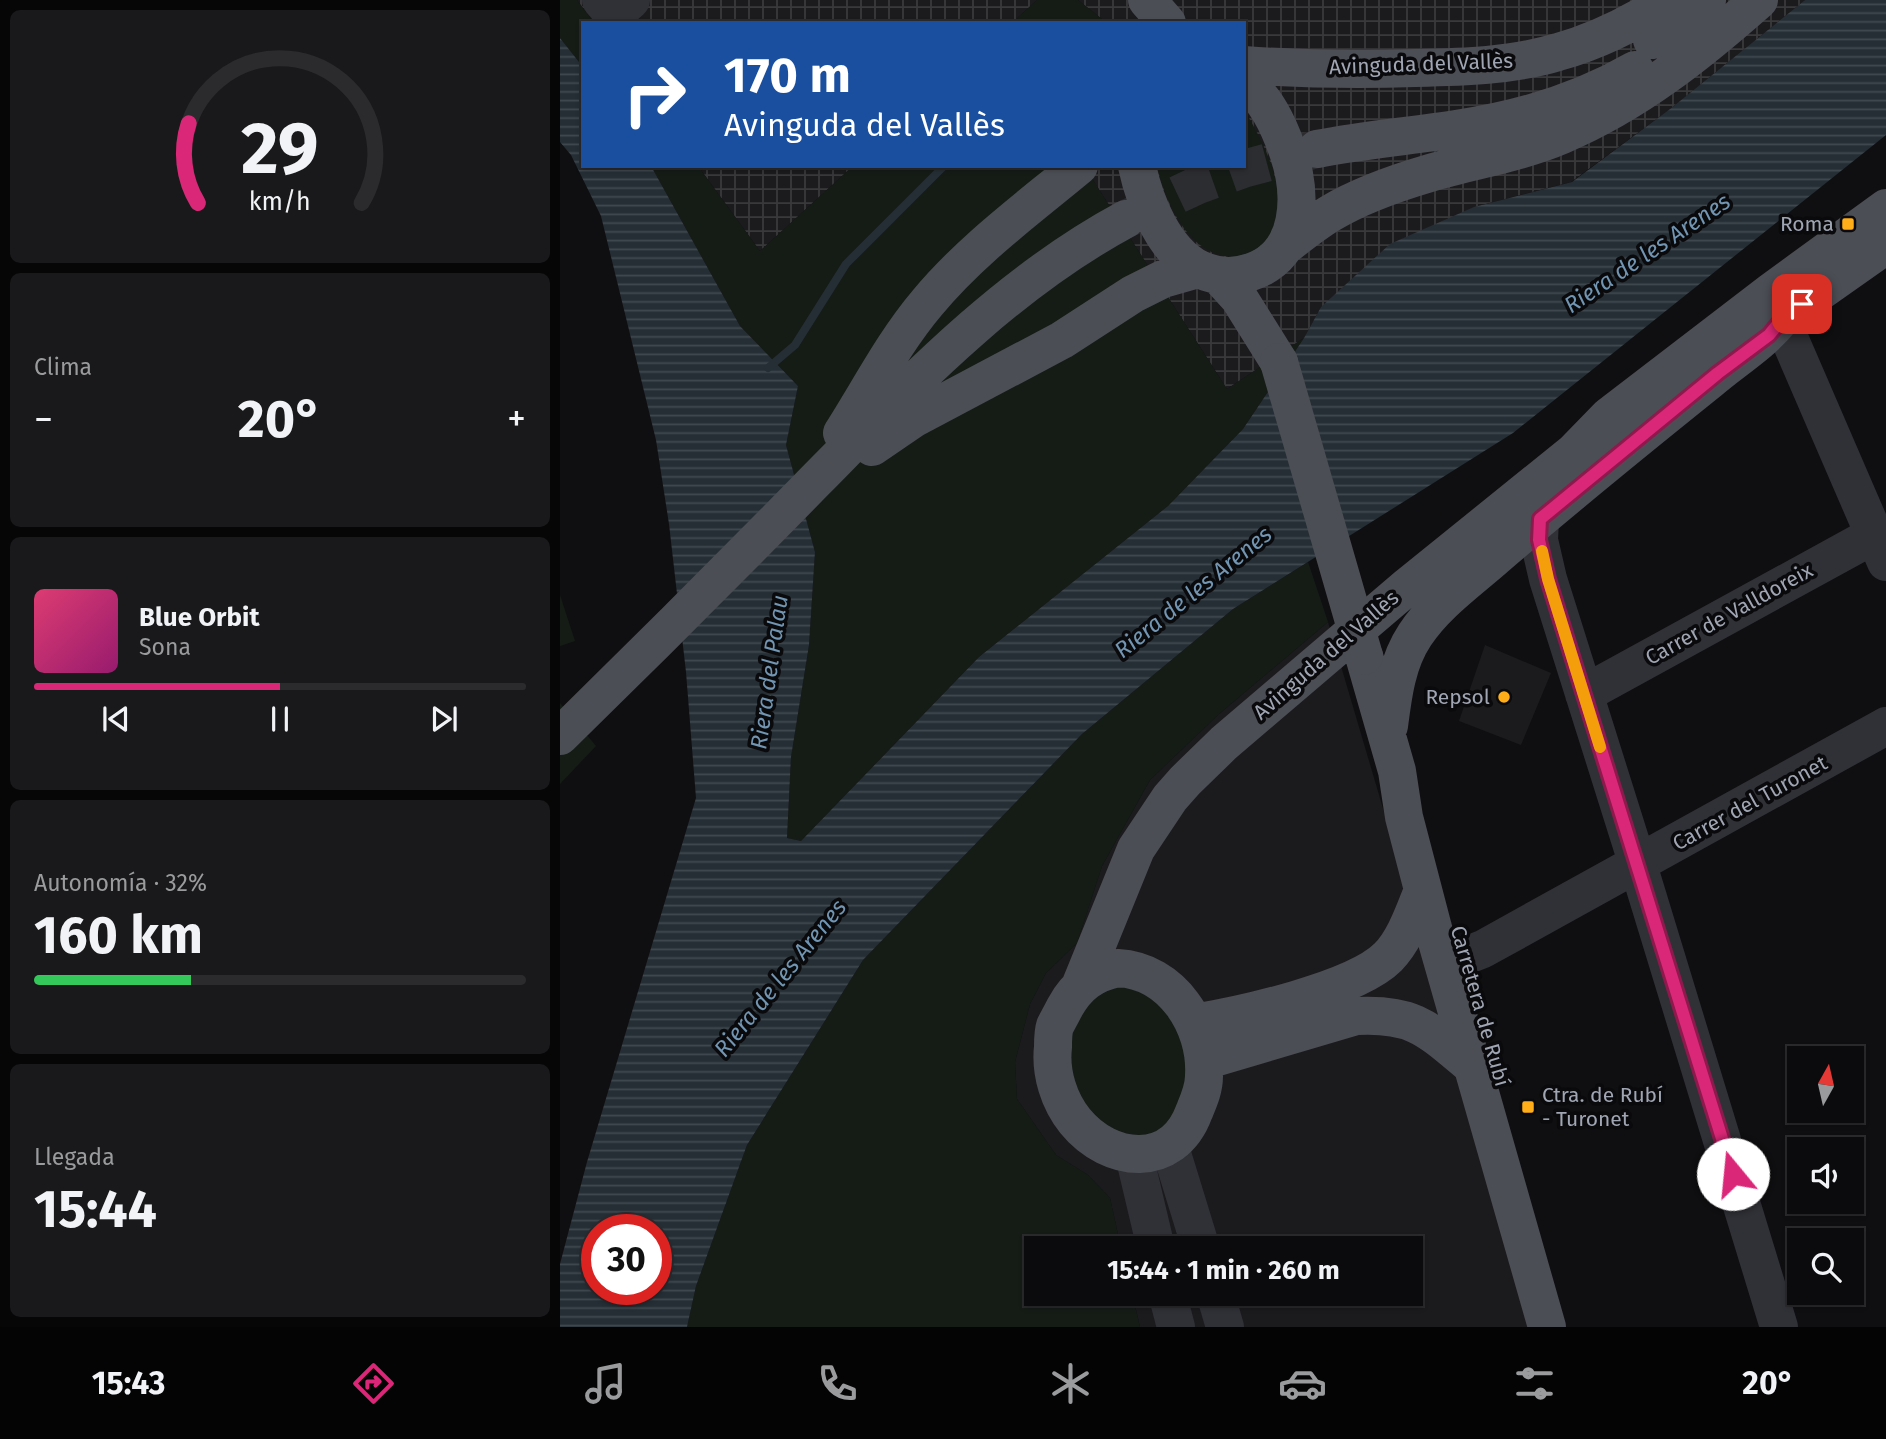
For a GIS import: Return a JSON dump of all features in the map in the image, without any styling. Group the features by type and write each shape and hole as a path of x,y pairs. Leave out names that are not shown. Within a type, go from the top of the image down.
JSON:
{"main road":[{"path":"1124,0 1137,21"},
{"path":"1147,0 1165,21"},
{"name":"Avinguda del Vallès","path":"1246,65 1408,69 1520,61 1596,39 1670,0"},
{"path":"1363,140 1459,111 1537,92 1600,67 1651,40 1707,0"},
{"path":"1317,149 1363,140 1458,129 1546,109 1612,83 1671,50 1744,0"},
{"path":"806,491 893,401 1041,352 1163,279 1208,272 1239,276 1265,267 1328,214 1374,192 1429,173 1520,150 1594,120 1624,104 1705,48 1759,0"},
{"path":"1246,83 1255,90 1280,130 1294,176 1297,214 1282,251 1272,303 1279,362"},
{"path":"893,401 904,334 952,274 1077,168"},
{"path":"1137,168 1161,230 1174,248 1239,298 1279,362"},
{"name":"Avinguda del Vallès","path":"1081,984 1136,849 1170,798 1224,743 1398,594 1574,452 1609,416 1886,208"},
{"path":"560,736 893,401 1008,298 1101,233 1126,219"},
{"name":"Avinguda del Vallès","path":"1388,735 1401,662 1415,635 1435,610 1540,519 1718,373 1769,335 1782,319 1886,245"},
{"name":"Avinguda del Vallès","path":"1574,452 1620,424 1756,328 1782,319"},
{"name":"Carretera de Rubí","path":"1279,362 1388,735 1404,817 1470,1064 1547,1327"},
{"name":"Carretera de Rubí","path":"1397,771 1432,841 1574,1327"},
{"path":"1419,874 1433,893 1450,938 1465,956"},
{"path":"1194,1023 1235,1016 1345,983 1366,973 1388,957 1414,913 1419,874"},
{"path":"1119,892 1126,935 1151,976"},
{"path":"1118,968 1133,969 1151,976 1180,1000 1194,1023 1204,1061 1204,1079 1192,1118 1152,1151 1116,1150 1095,1139 1076,1122 1062,1100 1055,1081 1052,1058 1055,1027 1081,984 1094,975 1118,968"},
{"path":"1204,1061 1356,1016 1374,1015 1414,1021 1428,1029 1470,1064"}],"street":[{"path":"601,0 614,15 631,0"},
{"path":"1782,319 1880,548"},
{"path":"1540,519 1539,540 1548,579 1779,1327"},
{"name":"Carrer de Valldoreix","path":"1584,694 1880,548"},
{"name":"Carrer del Turonet","path":"1465,956 1483,949 1638,865 1886,726"},
{"path":"1152,1151 1156,1236"},
{"path":"1152,1151 1195,1236"},
{"path":"1170,1306 1176,1327"},
{"path":"1219,1306 1225,1327"}],"shaded area":[{"path":"560,0 577,0 593,21 581,21 581,64 560,38"},
{"path":"577,0 1037,0 1014,21 593,21"},
{"path":"1037,0 1078,0 1104,21 1014,21"},
{"path":"1078,0 1805,0 1670,109 1571,182 1474,207 1321,307 1304,338 1227,389 1085,168 1246,168 1246,21 1104,21"},
{"path":"1246,114 1266,152 1277,184 1277,216 1273,231 1261,246 1245,255 1227,256 1211,252 1186,230 1161,182 1158,168 1246,168"},
{"path":"652,168 699,168 760,251 851,168 1085,168 1227,389 1304,338 1243,429 1168,506 979,657 801,841 787,838 791,757 809,645 815,552 786,445 798,386 740,326"},
{"path":"699,168 851,168 760,251"},
{"path":"1308,562 1328,622 1219,714 1150,780 1102,866 1077,943 1046,973 1030,1004 1015,1062 1017,1099 1056,1155 1088,1175 1110,1198 1118,1236 1024,1236 1024,1306 1135,1306 1140,1327 687,1327 696,1286 747,1145 863,960 1082,734 1233,609"},
{"path":"560,595 575,641 560,646"},
{"path":"1328,622 1536,1327 1140,1327 1135,1306 1423,1306 1423,1236 1118,1236 1110,1198 1088,1175 1056,1155 1017,1099 1015,1062 1030,1004 1046,973 1077,943 1102,866 1150,780 1219,714"},
{"name":"Repsol","path":"1485,645 1551,673 1521,745 1459,721"},
{"path":"560,703 596,746 560,784"},
{"path":"1117,987 1138,990 1159,1005 1175,1025 1185,1050 1188,1075 1177,1118 1148,1139 1104,1127 1077,1094 1070,1062 1070,1033 1090,999"}],"water":[{"path":"1805,0 1886,0 1886,135 1513,433 1233,609 1082,734 863,960 747,1145 696,1286 687,1327 560,1327 560,1264 587,1162 696,798 686,672 669,524 656,440 601,216 571,155 560,142 560,38 581,64 581,168 652,168 740,326 798,386 786,445 815,552 809,645 791,757 787,838 801,841 979,657 1168,506 1243,429 1304,338 1321,307 1390,244 1474,207 1572,182 1670,109"}],"waterway":[{"path":"768,368 795,345 846,264 942,168"}],"tunnel":[{"path":"1126,219 1198,185 1243,169 1317,149"}],"slow traffic":[{"path":"1542,551 1548,579 1600,747"}],"place":[{"name":"Roma","path":"1848,224"},
{"name":"Repsol","path":"1504,697"},
{"name":"Ctra. de Rubí - Turonet","path":"1528,1107"}],"route":[{"path":"1733,1174 1548,579 1539,540 1540,519 1718,373 1769,335 1782,319 1802,304"}],"water label":[{"name":"Riera de les Arenes","path":"1647,253"},
{"name":"Riera de les Arenes","path":"1193,592"},
{"name":"Riera del Palau","path":"769,672"},
{"name":"Riera de les Arenes","path":"780,978"}]}
